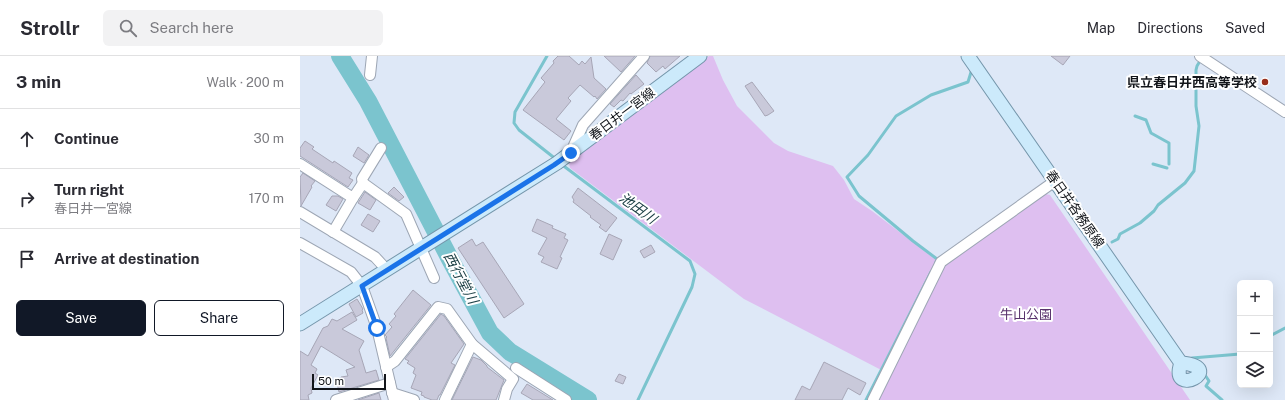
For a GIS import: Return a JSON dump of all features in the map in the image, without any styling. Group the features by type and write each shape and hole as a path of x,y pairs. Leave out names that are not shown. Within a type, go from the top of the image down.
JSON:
{"main road":[{"name":"春日井一宮線","path":"300,324 565,157 700,56"},
{"name":"春日井各務原線","path":"968,56 1181,363"}],"street":[{"path":"370,75 372,56"},
{"path":"565,157 583,125 644,56"},
{"path":"1200,56 1285,112"},
{"path":"333,232 381,148"},
{"path":"300,164 353,198"},
{"path":"873,400 941,262 1055,181"},
{"path":"362,183 406,214 423,247 434,278"},
{"path":"300,212 375,257 387,270"},
{"path":"300,243 351,272 362,286 377,328 392,392"},
{"path":"386,367 395,361 438,307 447,309 472,344 513,379 507,389 504,400"},
{"path":"445,400 472,344"},
{"path":"516,368 566,400"},
{"path":"336,400 392,392 414,400"}],"green space":[{"name":"牛山公園","path":"709,56 713,56 723,80 737,106 774,143 788,151 833,166 844,180 854,199 944,266 1046,194 1050,195 1190,400 877,400 889,374 744,299 570,168 569,163"}],"building":[{"path":"558,56 569,56 579,65 582,61 585,64 591,57 594,78 606,89 597,99 580,85 568,98 571,101 556,119 571,131 564,140 523,110 545,82 541,78"},
{"path":"604,56 635,56 621,72"},
{"path":"650,56 680,56 665,69 663,66 656,72 647,63"},
{"path":"1051,56 1070,56 1063,65"},
{"path":"636,75 644,84 631,94 630,93 623,101 621,100 614,107 610,104"},
{"path":"752,82 774,111 768,115 765,116 745,86"},
{"path":"305,141 314,147 312,149 333,163 334,161 352,173 349,178 353,180 348,187 300,156 300,148"},
{"path":"358,147 369,155 364,163 353,156"},
{"path":"303,173 315,181 301,206 300,177"},
{"path":"394,187 404,197 399,201 388,193"},
{"path":"578,188 617,218 606,232 599,227 601,225 573,202 574,200 572,197"},
{"path":"365,192 376,200 370,210 358,203"},
{"path":"332,196 338,196 343,199 336,211 326,205"},
{"path":"368,214 380,221 373,232 361,225"},
{"path":"537,219 566,234 564,238 568,240 560,257 562,258 557,269 541,262 544,257 538,254 547,238 532,231"},
{"path":"609,234 622,240 613,260 600,254"},
{"path":"472,239 476,246 483,242 524,304 504,318 458,248"},
{"path":"651,245 655,252 644,258 640,251"},
{"path":"413,290 431,305 390,356 387,337 385,335 392,327 389,324 396,316 394,314"},
{"path":"357,299 363,309 363,313 356,317 349,304"},
{"path":"352,312 357,320 342,329 364,341 359,350 366,373 376,370 379,380 339,392 337,383 340,383 339,380 342,380 341,377 348,376 346,370 355,367 321,346 311,365 317,369 315,373 318,375 311,388 312,393 308,395 309,400 300,400 300,351 308,356 323,328 328,326 332,319 337,321"},
{"path":"441,314 464,344 451,363 455,365 440,395 437,400 432,400 421,395 422,392 411,388 416,375 413,373 415,368 407,363 409,361 405,359"},
{"path":"473,357 481,360 487,367 504,380 496,400 452,400"},
{"path":"824,362 866,383 860,395 848,388 842,400 795,400 802,386 810,390"},
{"path":"619,374 626,377 623,384 615,381"},
{"path":"527,384 553,400 533,400 521,393"},
{"path":"379,393 381,400 358,400"}],"waterway":[{"name":"西行堂川","path":"340,56 368,101 490,333 510,352 588,400"},
{"name":"池田川","path":"547,56 515,112 514,123 519,130 557,160"},
{"path":"1112,242 1118,239 1120,234 1140,223 1154,211 1158,205 1185,183 1194,171 1199,126 1196,106 1196,70 1200,61"},
{"path":"936,262 937,259 859,196 847,177 868,155 896,116 931,95 968,82 972,69"},
{"path":"1135,116 1146,120 1151,133 1169,143 1169,164"},
{"name":"池田川","path":"561,164 690,261 695,274 692,287 638,400"},
{"path":"1153,164 1167,168"},
{"path":"866,400 931,272"},
{"path":"1273,334 1285,328"},
{"path":"1192,358 1237,354"},
{"path":"1203,372 1209,381 1206,386 1222,400"}],"place":[{"name":"県立春日井西高等学校","path":"1265,82"}],"route":[{"path":"377,328 362,286 571,153"}]}
